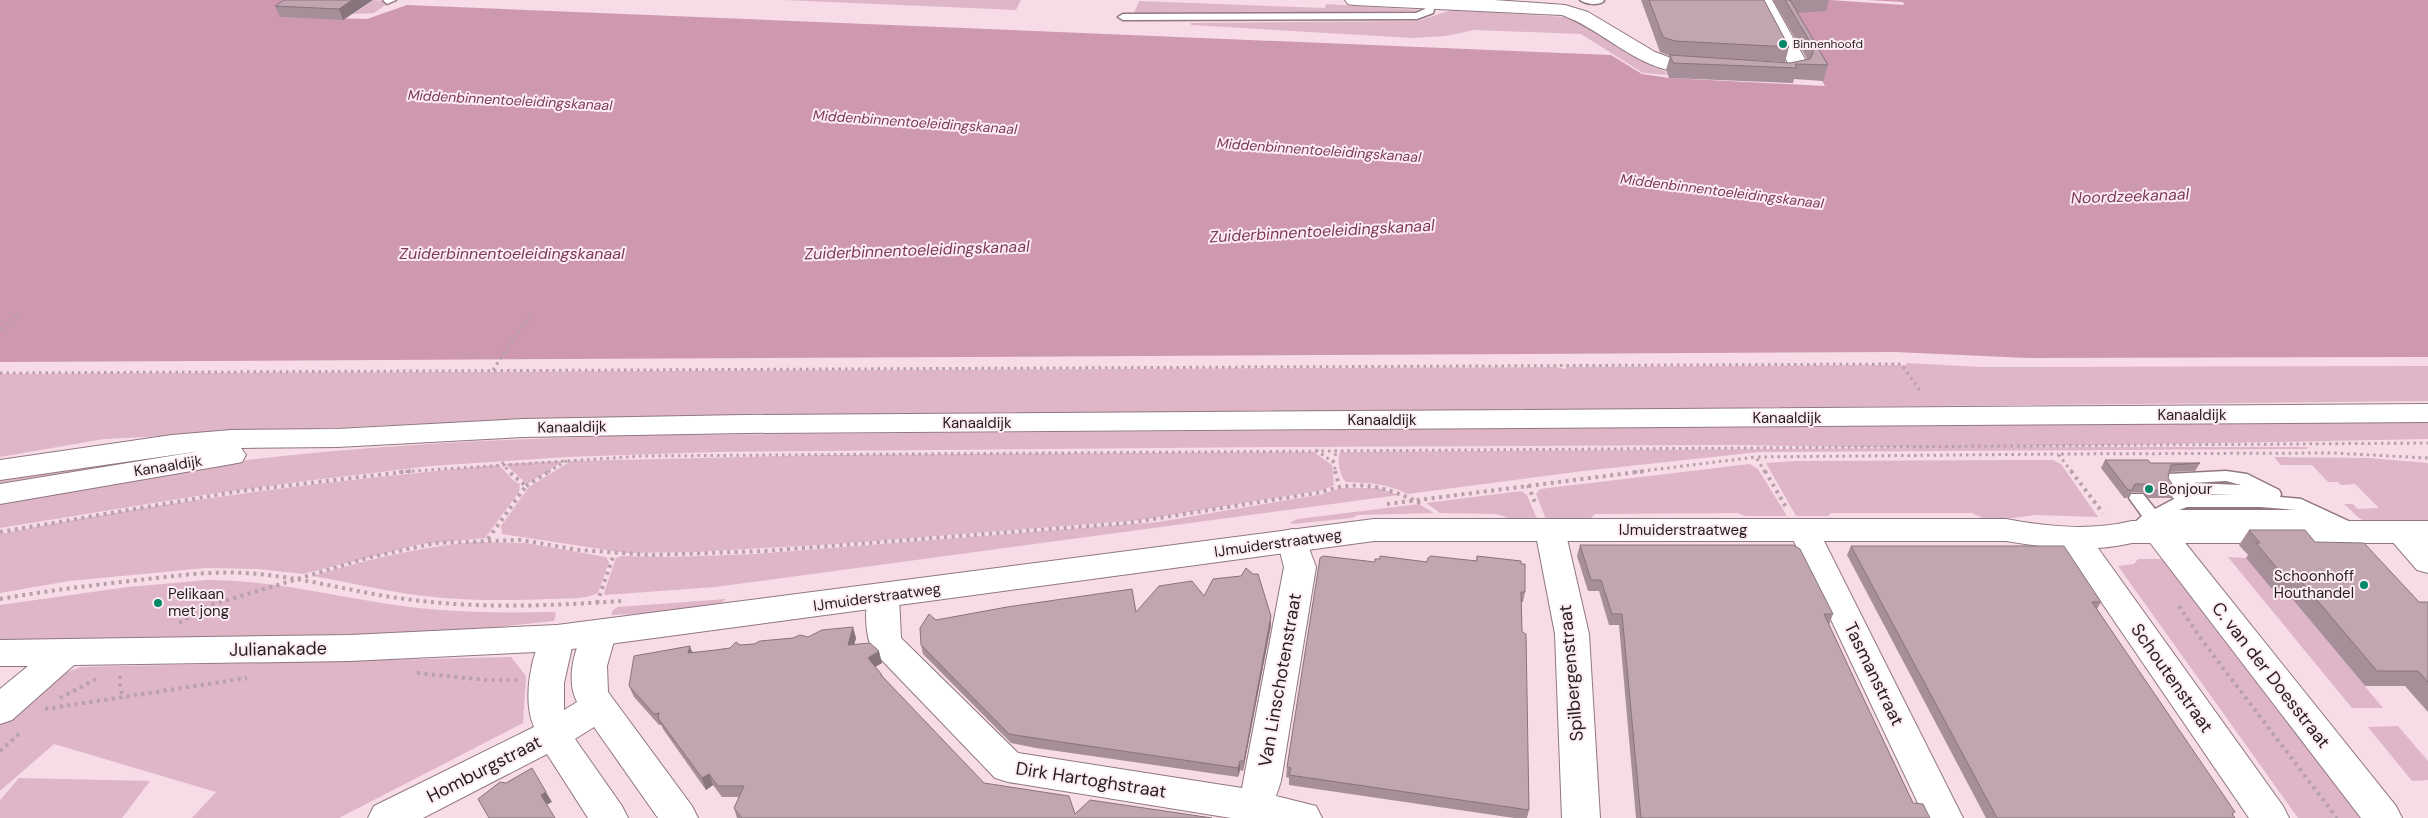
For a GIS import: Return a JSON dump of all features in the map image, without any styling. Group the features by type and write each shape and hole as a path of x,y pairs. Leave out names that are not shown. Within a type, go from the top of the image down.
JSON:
{"street":[{"path":"1354,0 1443,2 1565,10 1582,16 1648,56 1668,64 1727,67"},
{"path":"1746,68 1786,70 1798,68 1798,61 1763,0"},
{"name":"Kanaaldijk","path":"0,470 172,444 231,439 337,438 522,428 744,424 2428,413"},
{"name":"Kanaaldijk","path":"0,494 337,438"},
{"name":"IJmuiderstraatweg","path":"556,638 598,618 883,597 1374,530 2006,530 2042,523 2084,523 2148,527 2414,532"},
{"name":"IJmuiderstraatweg","path":"2006,530 2035,536 2074,538 2120,536 2148,527"},
{"name":"C. van der Doesstraat","path":"2148,527 2383,818"},
{"name":"Spilbergenstraat","path":"1550,530 1572,634 1581,818"},
{"name":"Tasmanstraat","path":"1804,531 1944,818"},
{"path":"2414,532 2428,562"},
{"name":"Schoutenstraat","path":"2074,538 2270,818"},
{"name":"Van Linschotenstraat","path":"1252,813 1263,781 1300,567 1292,540"},
{"name":"Dirk Hartoghstraat","path":"883,597 885,642 1008,767 1226,800 1252,813 1303,818"},
{"path":"598,618 587,683 592,697 679,818"},
{"path":"556,638 547,680 547,712 554,734 609,818"},
{"name":"Julianakade","path":"0,653 350,648 556,638"},
{"path":"0,710 67,651"},
{"name":"Homburgstraat","path":"387,818 554,734 599,707"}],"lane":[{"path":"1585,0 1599,1"},
{"path":"1123,17 1417,16 1430,11 1443,2"},
{"path":"2184,501 2183,491 2190,488 2250,489 2273,494 2357,532"},
{"path":"2137,498 2148,527"},
{"path":"2148,527 2184,501 2295,503"},
{"path":"2148,527 2214,514 2325,516"}],"path":[{"path":"492,371 532,312"},
{"path":"0,329 17,315"},
{"path":"0,373 1901,364 1926,400"},
{"path":"0,532 216,495 389,473 502,462 570,459 840,453 2428,443"},
{"path":"1315,450 1333,462"},
{"path":"1337,450 1333,462 1339,485"},
{"path":"1386,504 1756,457 2058,454"},
{"path":"1756,457 1794,521 1804,531"},
{"path":"488,540 526,486 570,459"},
{"path":"502,462 511,475 526,486"},
{"path":"294,579 367,558 415,547 488,540 530,541 614,554 696,554 765,551 1128,523 1322,492 1339,485 1380,486 1397,491 1434,511 1444,529"},
{"path":"598,618 614,554"},
{"path":"0,599 75,587 203,573 244,573 294,579 377,595 455,605 526,606 598,618 626,601"},
{"path":"2174,598 2201,639 2337,818"},
{"path":"121,671 120,689 124,698"},
{"path":"409,672 488,680 547,680"},
{"path":"36,710 252,677"}],"shaded area":[{"path":"374,0 390,2 374,13 353,14"},
{"path":"784,0 1021,0 1016,10"},
{"path":"1139,1 1325,8 1326,4 1422,10 1420,13 1133,16"},
{"path":"1451,10 1565,17 1584,24 1654,67 1665,71 1667,75 1643,73 1581,34 1474,30 1446,36 1413,38 1191,25 1191,23 1418,21"},
{"path":"1906,363 1981,367 2428,366 2428,401 501,420 104,439 0,457 0,374 1556,367 1565,369 1566,367 1907,365"},
{"path":"2428,422 2428,439 2002,447 2309,447 2306,449 1759,452 1583,471 1407,494 1400,490 1370,483 1346,482 1339,468 1340,452 1925,448 1732,445 1279,447 716,452 567,457 431,466 305,481 203,495 0,528 0,500 128,477 261,458 426,444 537,439 648,435"},
{"path":"1314,452 1332,465 1334,485 1323,490 1140,520 835,544 696,552 627,553 502,534 501,526 529,487 571,461 826,455"},
{"path":"184,454 0,488 0,476"},
{"path":"2274,457 2370,458 2428,463 2428,522 2370,523 2359,518 2344,504 2353,504 2358,509 2379,508 2355,484 2341,485 2338,482 2328,482 2312,465 2281,465"},
{"path":"2053,460 2061,464 2098,517 2035,515 1989,521 1972,513 1831,513 1828,516 1796,516 1766,463 1795,461"},
{"path":"564,461 527,484 505,464"},
{"path":"1750,464 1758,469 1787,516 1745,516 1738,513 1595,514 1590,519 1557,519 1547,522 1536,494 1540,489"},
{"path":"499,465 513,480 520,484 519,492 485,538 421,544 303,574 258,569 206,568 69,581 0,593 0,534 124,511 249,493 374,477"},
{"path":"1339,488 1378,488 1399,495 715,587 605,595 604,593 616,558 621,556 669,557 756,554 1158,522 1324,494"},
{"path":"1521,491 1527,495 1537,519 1508,518 1497,514 1440,513 1426,503"},
{"path":"1419,504 1434,513 1358,515 1352,518 1292,524 1291,522 1298,519"},
{"path":"474,542 526,543 606,557 609,562 598,593 587,597 575,598 494,600 438,598 312,576 392,555"},
{"path":"2228,557 2246,558 2271,587 2283,588 2383,708 2352,708"},
{"path":"2138,559 2161,559 2172,571 2361,818 2298,818 2118,566 2134,564"},
{"path":"207,580 278,586 434,610 554,612 556,614 554,621 459,631 392,635 0,646 0,605 128,587"},
{"path":"726,599 713,610 611,615 613,610 618,607"},
{"path":"511,657 526,676 523,723 339,818 192,818 216,792 54,744 0,791 0,724 56,676 81,667"},
{"path":"2398,726 2428,761 2428,780 2412,781 2368,727"},
{"path":"19,778 150,781 122,818 0,818 0,800"}],"water":[{"path":"0,0 306,0 281,17 367,19 407,5 1611,55 1642,74 1669,78 1825,86 1786,13 1829,0 1904,5 1903,2 1868,0 2428,0 2428,357 2028,358 1895,352 0,362"}],"building":[{"path":"284,0 352,0 339,9 275,6"},
{"path":"1649,0 1764,0 1789,47 1675,41 1663,37"},
{"path":"1785,0 1790,0 1828,65 1795,64 1797,68 1673,63 1670,55 1790,63 1810,59 1813,53 1812,45"},
{"path":"2105,460 2148,460 2150,463 2200,463 2171,465 2168,478 2176,490 2153,490 2148,484 2135,484 2132,490 2128,490"},
{"path":"2249,530 2305,530 2315,542 2364,543 2419,602 2428,602 2428,682 2418,671 2377,671 2294,573 2281,573 2256,543 2260,543"},
{"path":"1580,545 1793,545 1800,549 1833,614 1824,614 1913,803 1923,804 1930,818 1641,818 1622,614 1612,614 1601,580 1591,580"},
{"path":"1851,546 2064,546 2101,602 2092,602 2235,812 2232,814 2235,818 1997,818"},
{"path":"1323,556 1375,562 1375,559 1380,559 1380,556 1427,562 1431,556 1477,561 1477,556 1521,561 1521,564 1525,564 1525,592 1521,592 1522,632 1526,634 1529,810 1289,775 1291,768 1287,767 1320,558"},
{"path":"1246,568 1253,574 1258,574 1271,616 1244,761 1240,761 1238,768 1009,734 921,645 920,628 929,614 936,620 1007,607 1132,589 1136,612 1159,586 1192,581 1204,596 1213,579 1241,576"},
{"path":"853,627 848,645 870,643 879,651 868,658 881,675 984,783 1069,796 1075,814 1090,800 1212,818 742,818 734,808 744,786 718,786 709,774 702,778 658,718 659,713 654,714 629,686 634,656 690,646 688,653 716,650 730,648 736,642 740,645 754,644 760,641 793,638 800,635 808,637 822,630"},
{"path":"532,768 546,792 541,795 555,818 489,818 478,799 500,782 506,783"}],"place":[{"name":"Binnenhoofd","path":"1783,44"},
{"name":"Bonjour","path":"2149,489"},
{"name":"Schoonhoff Houthandel","path":"2364,585"},
{"name":"Pelikaan met jong","path":"158,603"}],"water label":[{"name":"Middenbinnentoeleidingskanaal","path":"510,100"},
{"name":"Middenbinnentoeleidingskanaal","path":"915,122"},
{"name":"Middenbinnentoeleidingskanaal","path":"1319,150"},
{"name":"Middenbinnentoeleidingskanaal","path":"1722,191"},
{"name":"Noordzeekanaal","path":"2130,196"},
{"name":"Zuiderbinnentoeleidingskanaal","path":"1322,231"},
{"name":"Zuiderbinnentoeleidingskanaal","path":"917,250"},
{"name":"Zuiderbinnentoeleidingskanaal","path":"512,253"}]}
